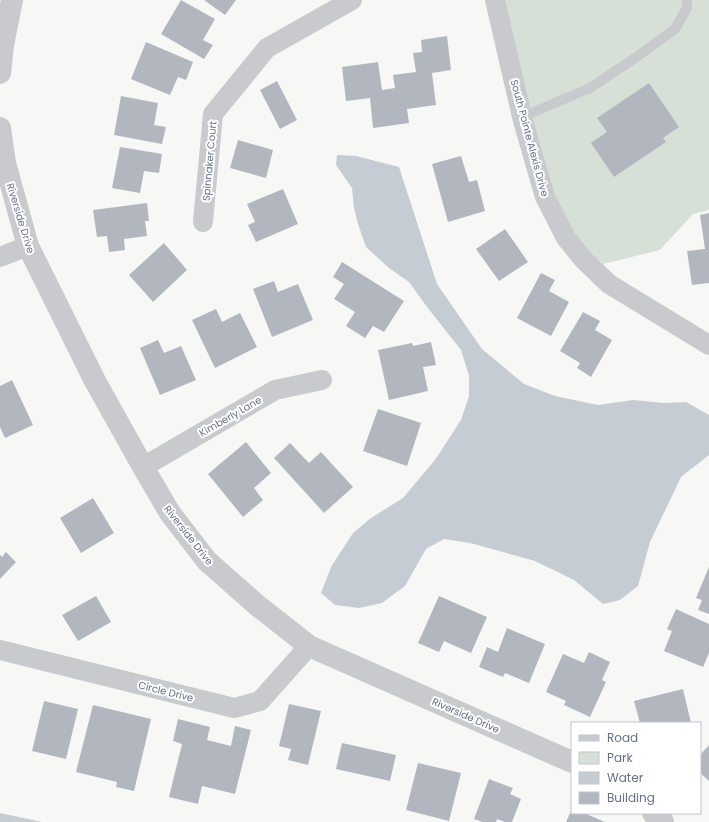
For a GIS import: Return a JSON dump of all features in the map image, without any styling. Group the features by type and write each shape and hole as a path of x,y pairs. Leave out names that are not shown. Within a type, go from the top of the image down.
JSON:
{"street":[{"path":"0,73 2,45 12,0"},
{"name":"Spinnaker Court","path":"203,222 213,114 267,48 352,0"},
{"name":"South Pointe Alexis Drive","path":"495,0 522,117 545,197 566,238 583,259 609,284 709,345"},
{"name":"Riverside Drive","path":"0,128 5,163 28,246 95,381 143,467 170,513 207,561 258,606 309,646 571,762"},
{"path":"0,257 28,246"},
{"name":"Kimberly Lane","path":"143,467 275,390 322,380"},
{"name":"Circle Drive","path":"0,650 234,708 260,701 309,646"},
{"path":"654,814 663,822"}],"lane":[{"path":"522,117 590,88 635,58 675,29 686,8 687,0"}],"green space":[{"path":"504,0 709,0 709,210 693,214 660,250 603,264 589,251 573,232 553,193 531,118"}],"water":[{"path":"337,155 356,156 399,167 437,284 482,349 524,384 555,396 598,405 633,400 664,403 686,402 709,415 709,455 681,477 650,542 638,586 620,600 603,604 574,580 535,561 470,543 444,539 426,549 405,586 382,603 359,608 335,605 321,593 331,567 353,533 371,518 403,498 435,460 461,420 469,396 469,376 461,350 409,282 389,268 366,247 354,208 352,188 336,165"},
{"path":"0,813 42,822 0,822"}],"building":[{"path":"181,0 215,19 203,40 213,45 204,59 161,34"},
{"path":"204,0 236,0 225,15"},
{"path":"447,36 451,70 432,73 436,105 407,109 409,123 373,128 370,98 346,101 342,67 378,62 382,90 395,88 393,75 416,72 413,53 422,52 421,40"},
{"path":"146,42 193,62 186,80 178,77 170,95 131,79"},
{"path":"277,81 297,120 280,129 260,90"},
{"path":"649,83 679,127 663,138 666,142 614,177 591,143 607,132 597,118"},
{"path":"121,96 158,103 154,125 166,127 162,144 114,135"},
{"path":"238,140 273,150 266,178 230,168"},
{"path":"120,147 162,154 159,173 144,171 140,193 112,188"},
{"path":"461,156 469,182 477,180 485,211 448,222 432,164"},
{"path":"283,189 298,224 256,242 248,225 255,222 247,204"},
{"path":"147,203 149,221 145,221 147,236 124,239 125,250 109,252 107,236 97,237 93,210"},
{"path":"709,213 709,283 692,285 687,251 705,249 700,215"},
{"path":"505,229 528,262 499,281 476,249"},
{"path":"164,243 187,270 153,302 129,275"},
{"path":"342,262 404,301 384,332 373,326 365,338 346,326 355,312 334,299 344,284 333,277"},
{"path":"541,273 555,280 549,291 569,302 551,336 517,318"},
{"path":"274,281 278,292 298,284 313,320 272,337 253,289"},
{"path":"216,309 222,322 240,313 257,347 215,368 192,320"},
{"path":"583,312 600,321 595,330 612,340 591,377 577,368 580,363 560,351"},
{"path":"158,340 164,353 181,346 196,380 160,395 140,348"},
{"path":"431,342 436,365 423,367 428,391 389,400 378,350 412,343 413,346"},
{"path":"12,380 33,425 5,438 0,427 0,386"},
{"path":"378,409 421,423 407,466 363,451"},
{"path":"246,442 271,473 254,488 263,500 243,517 208,474"},
{"path":"290,443 309,463 321,452 353,487 324,513 274,458"},
{"path":"93,498 114,533 81,553 60,518"},
{"path":"6,552 16,562 0,579 0,555 2,557"},
{"path":"709,567 709,614 698,610 702,600 696,598"},
{"path":"96,596 111,622 78,641 62,615"},
{"path":"439,596 487,617 471,653 444,641 439,652 418,643"},
{"path":"676,609 709,624 709,653 703,667 664,651 672,631 667,629"},
{"path":"507,628 545,644 529,683 505,673 503,677 479,667 487,647 498,652"},
{"path":"589,652 610,662 602,680 606,682 590,717 564,705 566,701 546,692 563,654 584,663"},
{"path":"683,689 691,722 640,722 634,701"},
{"path":"44,701 78,709 66,759 32,751"},
{"path":"289,704 321,711 308,765 288,760 291,749 279,746"},
{"path":"93,705 151,719 134,791 116,787 117,782 76,772"},
{"path":"178,719 210,727 207,740 231,746 235,726 251,730 235,794 202,786 198,804 169,797 182,744 173,741"},
{"path":"342,743 396,755 390,781 336,769"},
{"path":"709,745 709,781 701,774 701,754"},
{"path":"418,763 461,773 449,821 406,810"},
{"path":"489,779 513,788 510,794 521,799 512,822 505,822 497,819 496,822 483,822 474,819"},
{"path":"571,811 571,814 586,814 605,822 566,822"}]}
